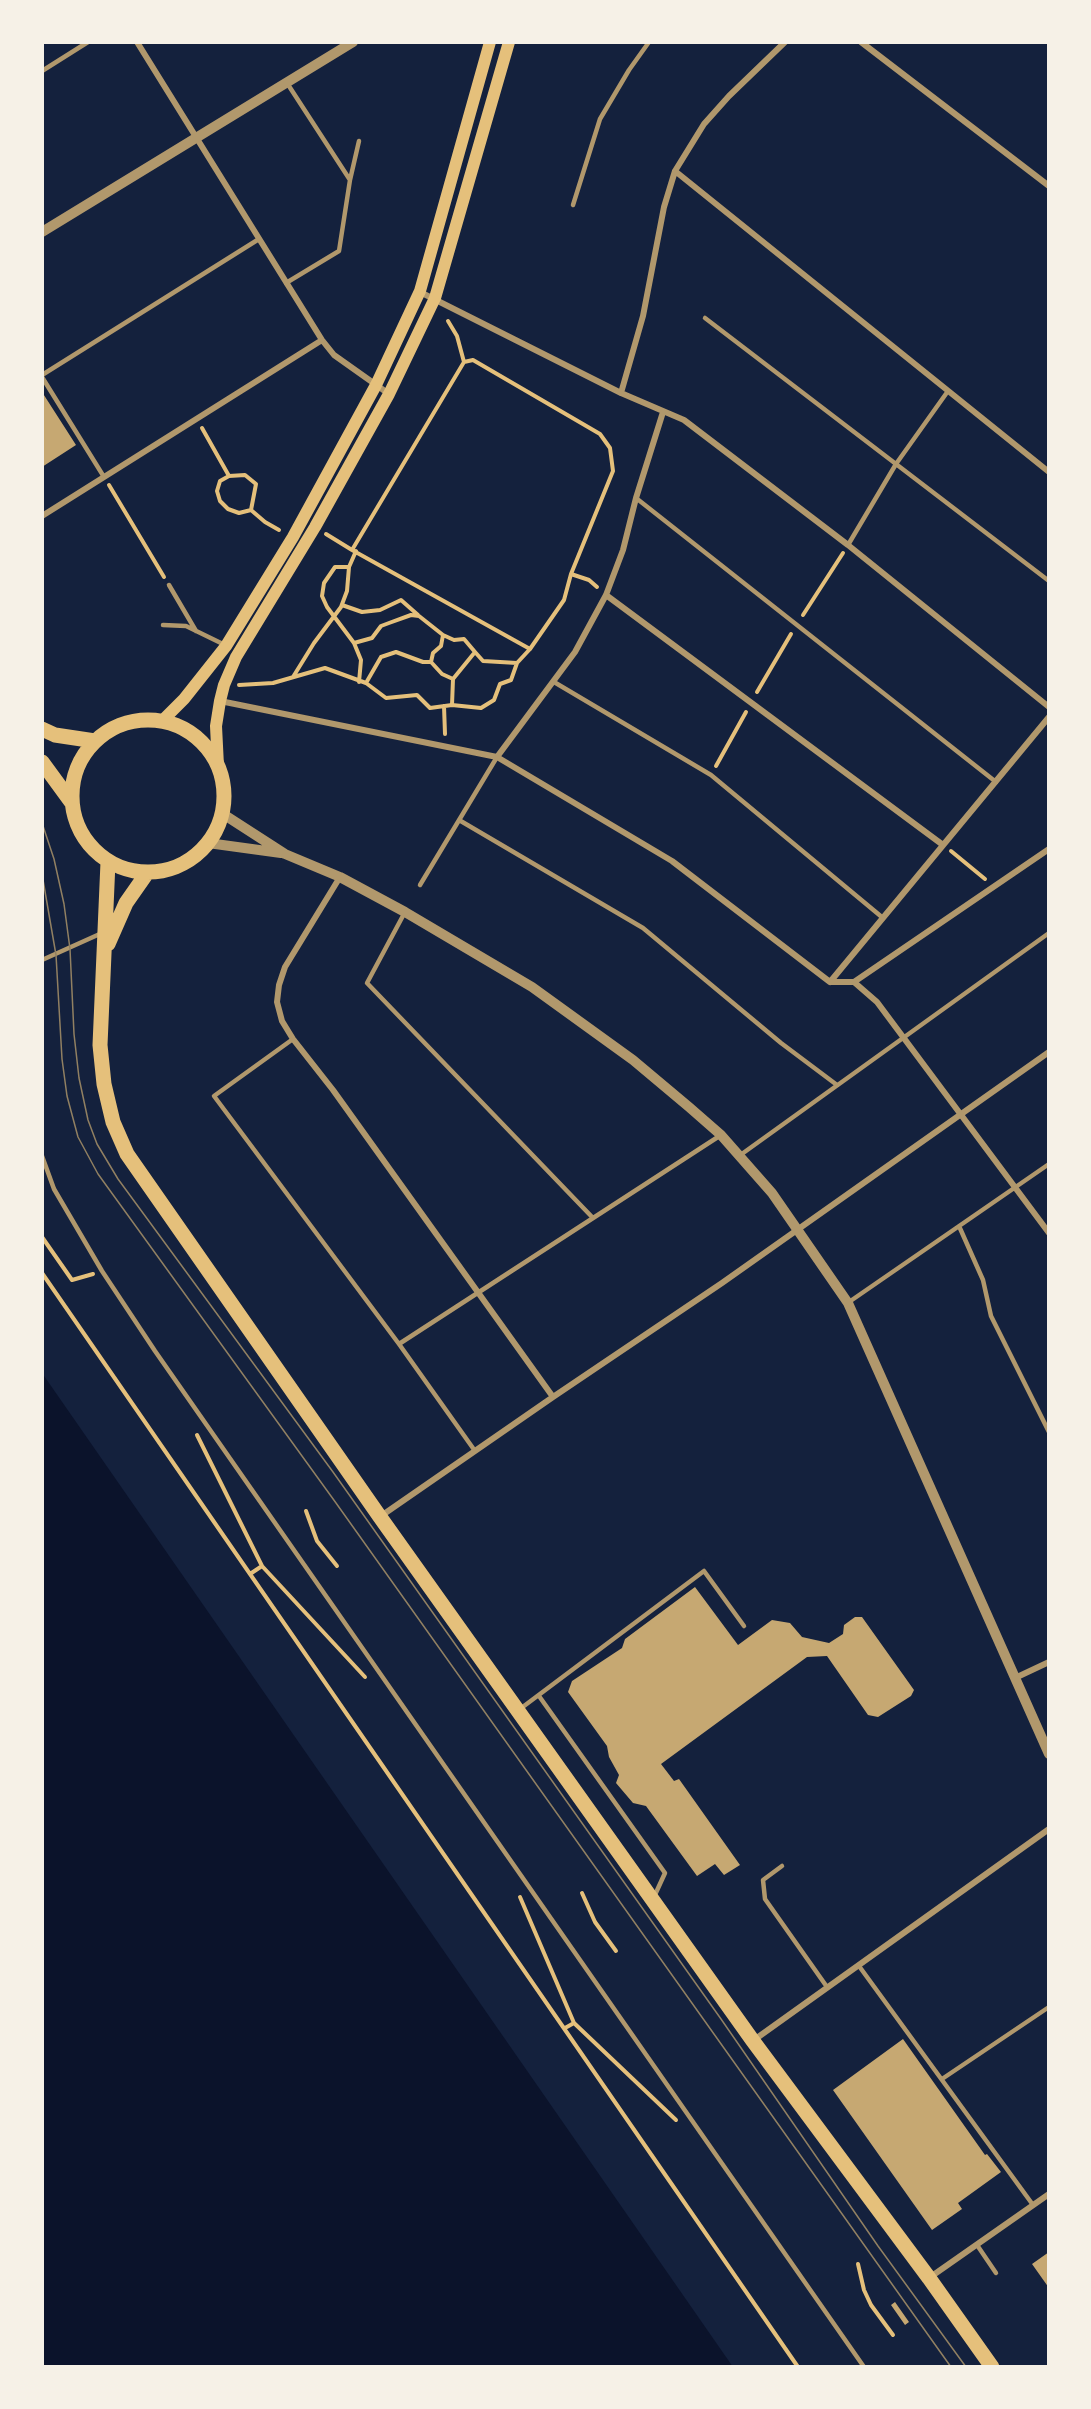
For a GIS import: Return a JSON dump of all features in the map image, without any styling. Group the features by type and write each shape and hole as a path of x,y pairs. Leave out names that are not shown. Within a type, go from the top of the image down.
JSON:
{"main road":[{"path":"162,721 184,699 226,646 293,537 376,385 420,291 490,42"},
{"path":"218,766 210,751 199,739 182,728 162,721 144,720 126,723 109,730 95,741 81,759 73,780 72,803 78,827 90,847 108,862 127,870 147,873 164,871 181,865 196,856 208,843 223,814 224,789 218,766 216,726 224,685 236,657 301,552 388,394 435,298 509,42"},
{"path":"42,729 55,735 95,741"},
{"path":"42,762 72,803"},
{"path":"108,862 100,1046 104,1084 113,1122 127,1154 380,1517 753,2041 929,2278 992,2367"},
{"path":"105,954 126,903 147,873"}],"street":[{"path":"137,42 322,340 334,355 388,394"},
{"path":"42,232 353,42"},
{"path":"621,393 643,316 664,207 675,171 704,124 729,96 786,42"},
{"path":"861,42 1049,186"},
{"path":"675,171 1049,472"},
{"path":"420,291 621,393 684,420 848,545 1049,707"},
{"path":"42,516 322,340"},
{"path":"497,757 575,652 606,596 623,550 636,498 663,412"},
{"path":"606,596 752,701 943,845"},
{"path":"220,701 497,757 672,861 830,982 854,982 1049,849"},
{"path":"830,982 1049,717"},
{"path":"223,814 285,854 340,877 405,912 532,987 633,1060 721,1135 772,1193 798,1227 848,1302 1049,1754"},
{"path":"208,843 285,854"},
{"path":"340,877 285,967 279,985 278,1002 282,1021 553,1397"},
{"path":"854,982 877,1002 904,1036 1049,1233"},
{"path":"380,1517 713,1289 1049,1052"},
{"path":"1015,1678 1049,1662"},
{"path":"753,2041 1049,1829"},
{"path":"929,2278 1049,2194"}],"lane":[{"path":"42,71 88,42"},
{"path":"573,205 600,119 629,70 649,42"},
{"path":"286,82 350,180"},
{"path":"286,283 339,251 350,180 359,141"},
{"path":"104,477 42,376 259,239"},
{"path":"705,318 1049,581"},
{"path":"848,545 896,464 948,391"},
{"path":"636,498 996,782"},
{"path":"169,585 196,630"},
{"path":"163,625 186,626 226,646"},
{"path":"554,682 711,775 883,918"},
{"path":"420,885 497,757"},
{"path":"459,820 643,928 781,1043 837,1085"},
{"path":"405,912 367,983 593,1218"},
{"path":"42,960 104,932"},
{"path":"739,1156 1049,933"},
{"path":"293,1039 214,1096 399,1344 475,1451"},
{"path":"399,1344 721,1135"},
{"path":"42,1156 54,1189 102,1271 425,1741 492,1832 864,2367"},
{"path":"848,1302 1049,1164"},
{"path":"959,1226 982,1280 991,1316 1049,1432"},
{"path":"518,1711 704,1571 744,1626"},
{"path":"539,1696 665,1873 653,1900"},
{"path":"782,1866 762,1880 765,1899 827,1987"},
{"path":"859,1966 1033,2205"},
{"path":"942,2079 1049,2007"},
{"path":"976,2245 996,2274"}],"path":[{"path":"292,678 342,605 347,591 349,567 354,550 464,362 457,336"},
{"path":"224,685 273,683 325,668 366,683 386,698 417,695 430,708 452,705 481,708 494,700 500,684 511,680 517,663 530,649 564,600 571,574 613,471 610,448 600,434 473,360 464,362"},
{"path":"198,420 229,476"},
{"path":"245,475 256,484 251,510 239,513 228,509 220,501 217,491 220,481 229,476 245,475"},
{"path":"104,477 169,585"},
{"path":"251,510 265,522 293,537"},
{"path":"340,542 530,649"},
{"path":"349,567 335,567 324,583 322,596 354,643 361,660 359,682"},
{"path":"571,574 589,580"},
{"path":"342,605 362,612 380,610 401,600 443,635 454,640 464,639 483,661 517,663"},
{"path":"354,643 372,638 381,626 389,622 411,615 419,616"},
{"path":"431,662 433,653 441,646 443,635"},
{"path":"366,683 381,657 396,652 423,662 431,662 442,674 453,678"},
{"path":"452,705 453,678 475,652"},
{"path":"711,775 752,701"},
{"path":"444,706 445,733"},
{"path":"943,845 994,886"},
{"path":"42,1238 72,1280 102,1271"},
{"path":"42,1273 798,2367"},
{"path":"196,1433 262,1566 368,1680"},
{"path":"306,1511 317,1541 338,1566"},
{"path":"249,1574 262,1566"},
{"path":"582,1893 595,1922 616,1951"},
{"path":"519,1896 574,2023 682,2127"},
{"path":"565,2028 574,2023"},
{"path":"858,2264 864,2290 871,2305 877,2317 893,2334"}],"water":[{"path":"42,1373 733,2367 42,2367"}],"building":[{"path":"42,392 76,445 42,467"},
{"path":"695,1587 738,1645 772,1620 790,1623 802,1637 829,1643 843,1634 844,1625 855,1617 862,1617 914,1690 911,1696 878,1717 868,1715 827,1656 807,1657 661,1764 674,1781 679,1779 740,1865 724,1875 715,1864 697,1876 646,1806 633,1803 616,1783 619,1775 609,1757 607,1746 568,1692 572,1681 622,1648 625,1639"},
{"path":"903,2039 985,2155 987,2154 1001,2172 958,2203 962,2209 932,2230 833,2090"},
{"path":"1049,2252 1049,2288 1032,2264"},
{"path":"895,2302 909,2322 905,2325 891,2305"}],"tram line":[{"path":"42,823 54,859 64,904 70,949 74,1034 79,1078 88,1120 97,1144 118,1179 333,1472 721,2019 878,2246 966,2367"},
{"path":"42,874 56,955 62,1059 67,1096 78,1137 98,1174 336,1503 951,2367"}]}
